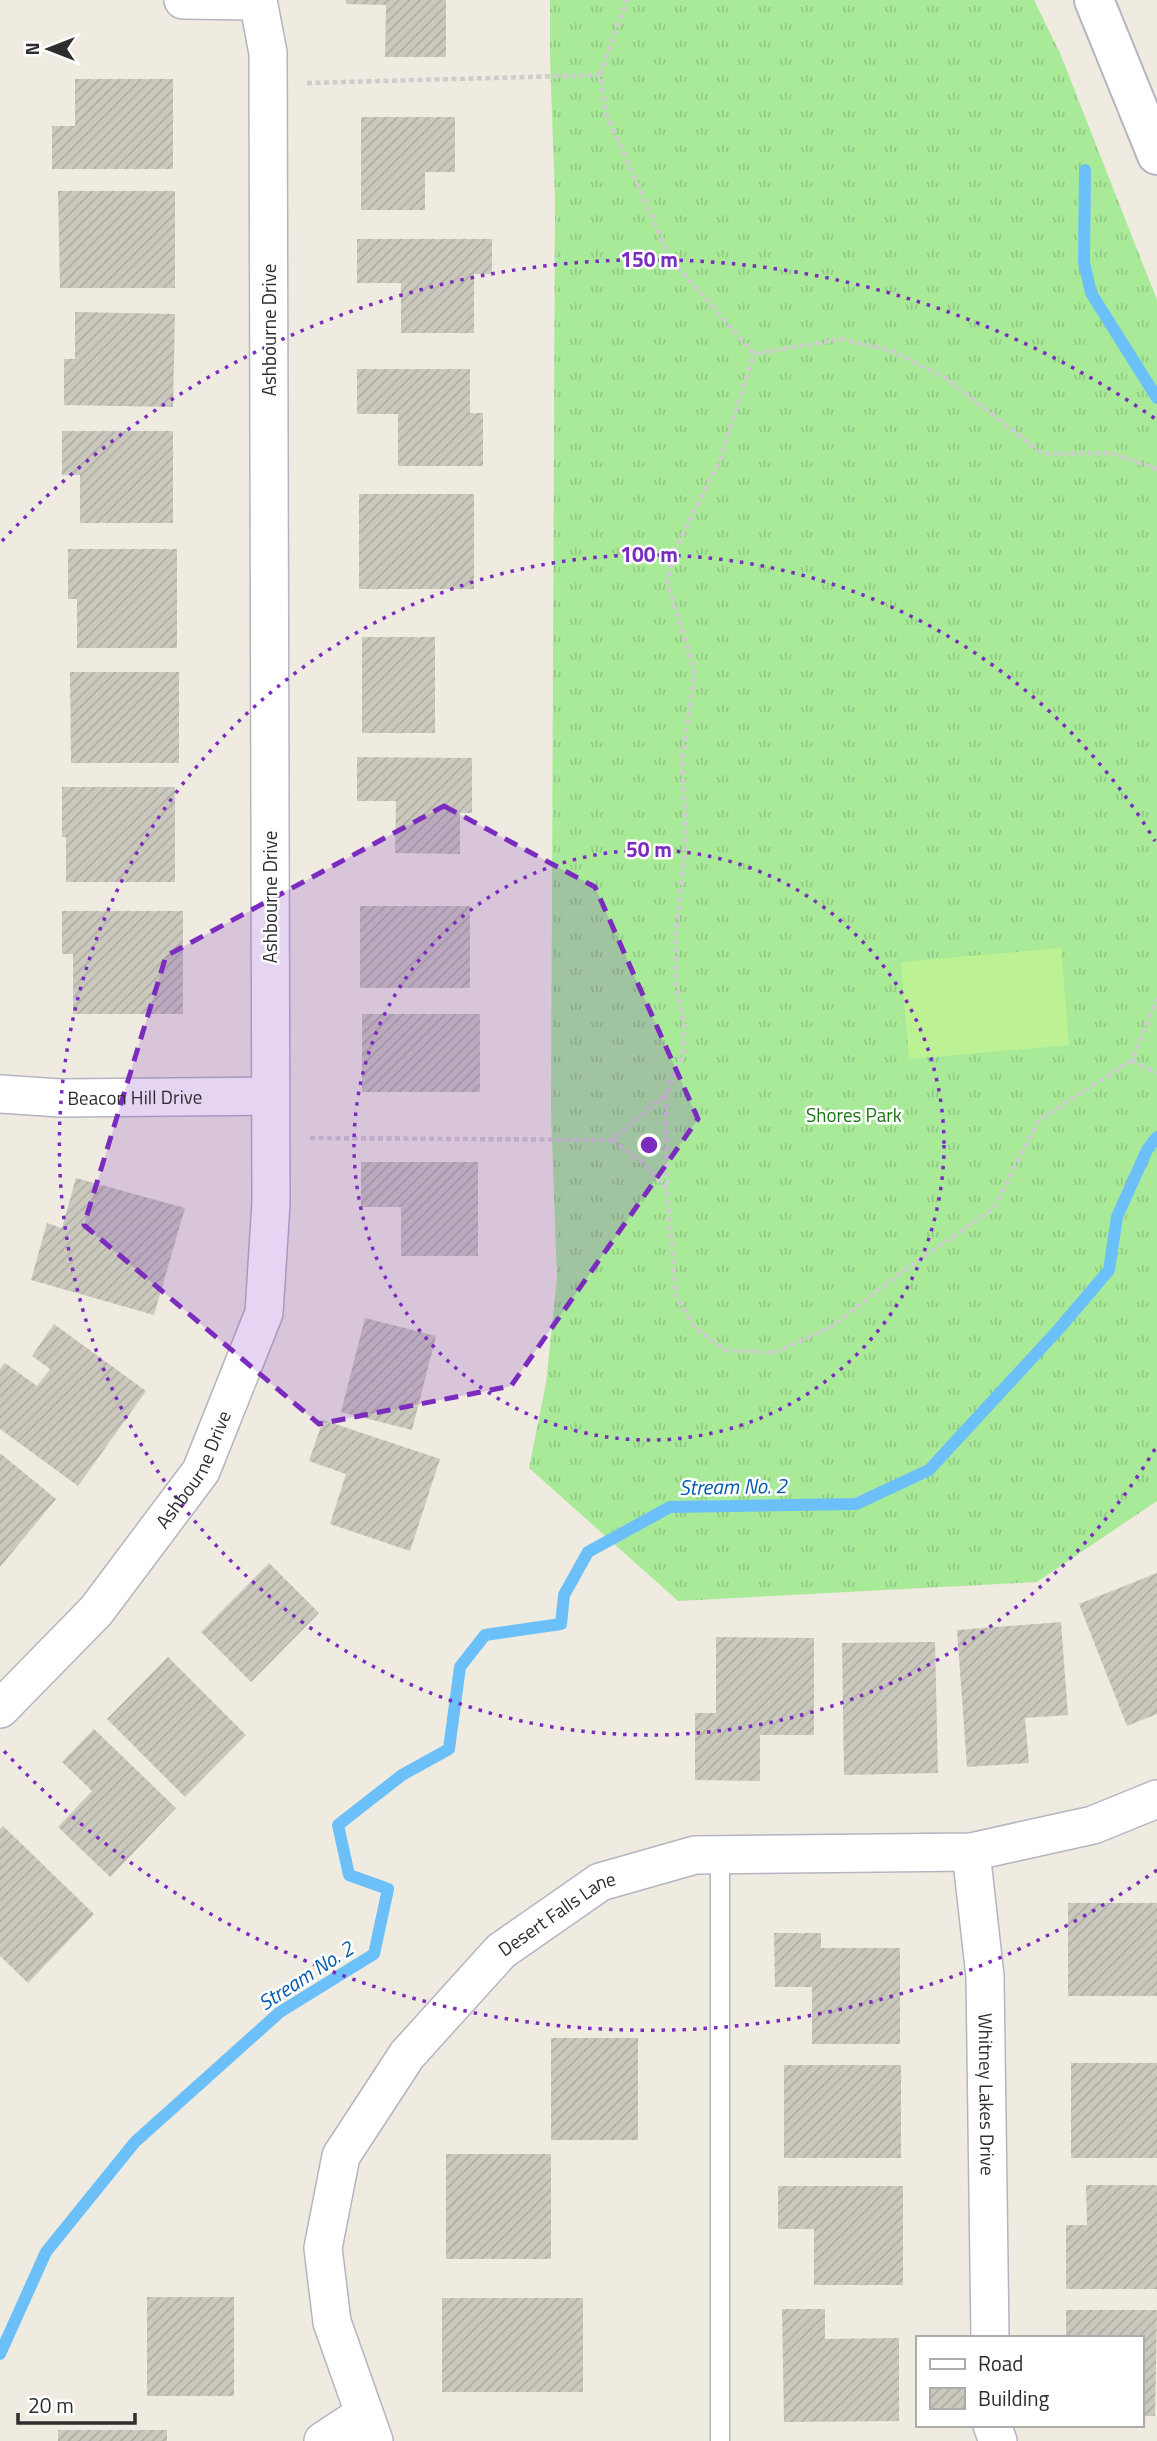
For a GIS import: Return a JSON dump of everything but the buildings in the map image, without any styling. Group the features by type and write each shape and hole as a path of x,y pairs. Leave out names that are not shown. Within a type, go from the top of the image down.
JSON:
{"street":[{"path":"183,0 258,1"},
{"path":"1094,0 1157,155"},
{"name":"Ashbourne Drive","path":"0,1709 96,1611 201,1471 264,1313 271,1203 268,53 258,1"},
{"name":"Beacon Hill Drive","path":"0,1094 60,1098 270,1097"},
{"name":"Desert Falls Lane","path":"369,2427 332,2322 323,2248 341,2156 407,2055 501,1951 600,1882 695,1854 971,1852 1093,1825 1157,1799"},
{"name":"Whitney Lakes Drive","path":"971,1852 985,1976 990,2336"},
{"path":"323,2441 369,2427"}],"lane":[{"path":"720,1854 720,2441"}],"path":[{"path":"627,0 600,75 606,113 670,258 754,354"},
{"path":"268,84 600,75"},
{"path":"754,354 841,339 893,351 947,379 1043,454 1111,453 1157,469"},
{"path":"754,354 720,460 674,552 667,582 695,673 682,759 685,841 676,932 676,985 684,1024 684,1051 666,1094 667,1189 676,1296 694,1327 725,1350 775,1353 831,1328 903,1271 993,1209 1039,1120 1132,1059 1157,998"},
{"path":"1132,1059 1157,1074"},
{"path":"612,1140 666,1094"},
{"path":"271,1137 612,1140 642,1161 667,1189"}],"highlighted area":[{"path":"444,806 595,887 698,1119 511,1386 319,1424 84,1225 166,956"}],"green space":[{"name":"Shores Park","path":"550,0 1034,0 1060,53 1157,300 1157,1501 1037,1582 678,1601 529,1468 546,1383 557,1278 551,1112 555,198"},
{"path":"1061,948 1069,1045 909,1059 901,962"}],"waterway":[{"name":"Stream No. 2","path":"1085,170 1084,262 1091,293 1157,398"},
{"name":"Stream No. 2","path":"0,2354 46,2252 135,2142 280,2012 374,1954 388,1889 349,1875 338,1825 402,1775 449,1749 460,1667 485,1635 561,1624 564,1595 588,1552 670,1507 856,1504 929,1470 1058,1330 1109,1270 1117,1217 1147,1150 1157,1137"}]}
